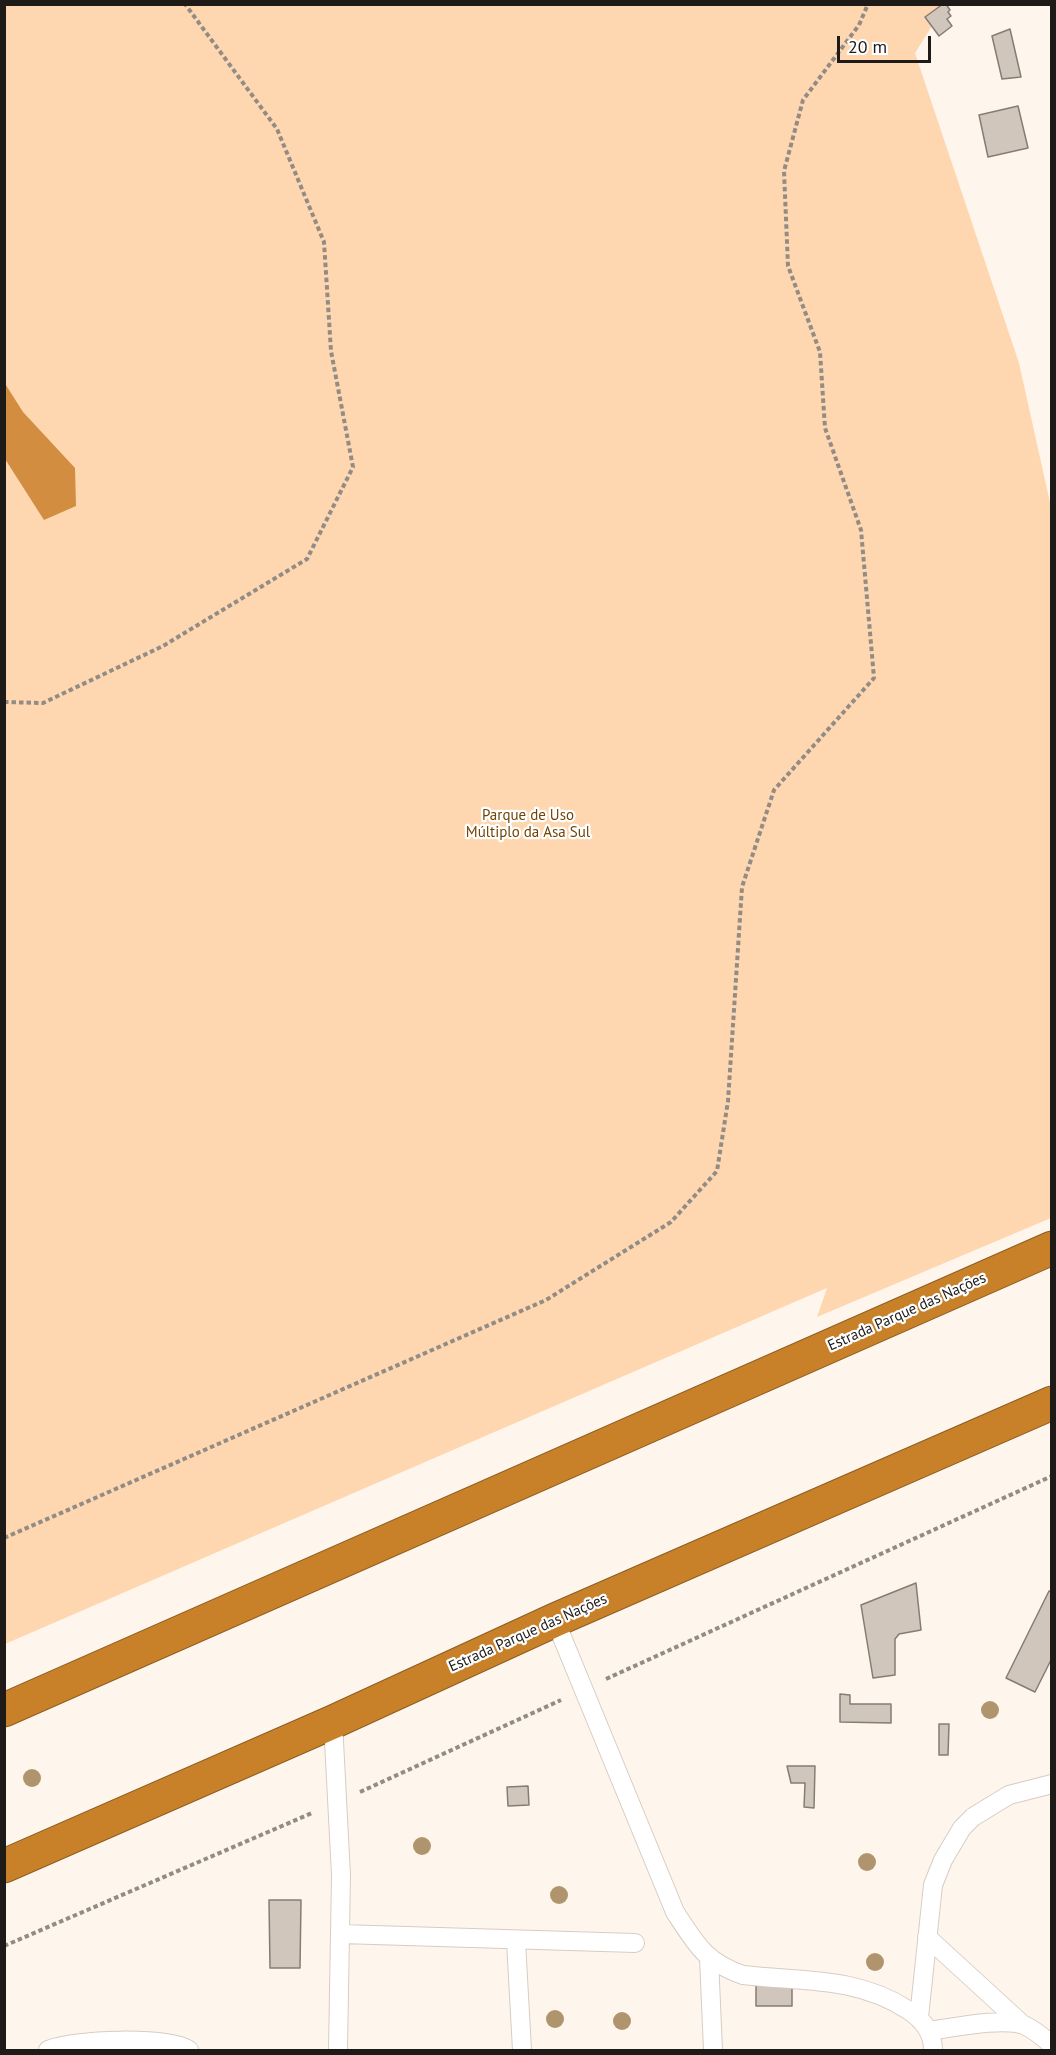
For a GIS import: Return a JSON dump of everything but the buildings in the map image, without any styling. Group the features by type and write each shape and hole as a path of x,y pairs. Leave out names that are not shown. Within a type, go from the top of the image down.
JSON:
{"highway":[{"name":"Estrada Parque das Nações","path":"4,1710 1052,1248"},
{"name":"Estrada Parque das Nações","path":"4,1866 333,1722 555,1620 1052,1402"}],"lane":[{"path":"555,1620 675,1912 697,1945 709,1958 742,1975 837,1982 869,1989 900,2004 924,2024 1022,2024"},
{"path":"333,1722 341,1875 338,2050"},
{"path":"933,2050 924,2024 927,1937 933,1885 943,1860 962,1828 973,1816 1009,1795 1052,1784"},
{"path":"340,1934 636,1943"},
{"path":"927,1937 1022,2024 1040,2034 1052,2045"},
{"path":"516,1941 519,2049"},
{"path":"709,1958 713,2050"},
{"path":"48,2050 78,2042 161,2042 189,2050"}],"path":[{"path":"4,702 43,703 163,646 307,559 353,467 331,351 324,242 277,129 185,4"},
{"path":"4,1538 546,1300 671,1222 717,1171 728,1101 742,887 774,790 874,678 861,530 825,428 820,352 788,266 784,171 803,100 859,25 868,4"},
{"path":"597,1683 1052,1476"},
{"path":"4,1946 338,1802 565,1698"}],"green space":[{"name":"Parque de Uso Múltiplo da Asa Sul","path":"5,5 945,5 915,53 1019,363 1051,507 1051,1218 817,1317 827,1288 5,1644"}],"shaded area":[{"path":"4,382 23,412 75,468 76,506 44,520 5,459"}]}
